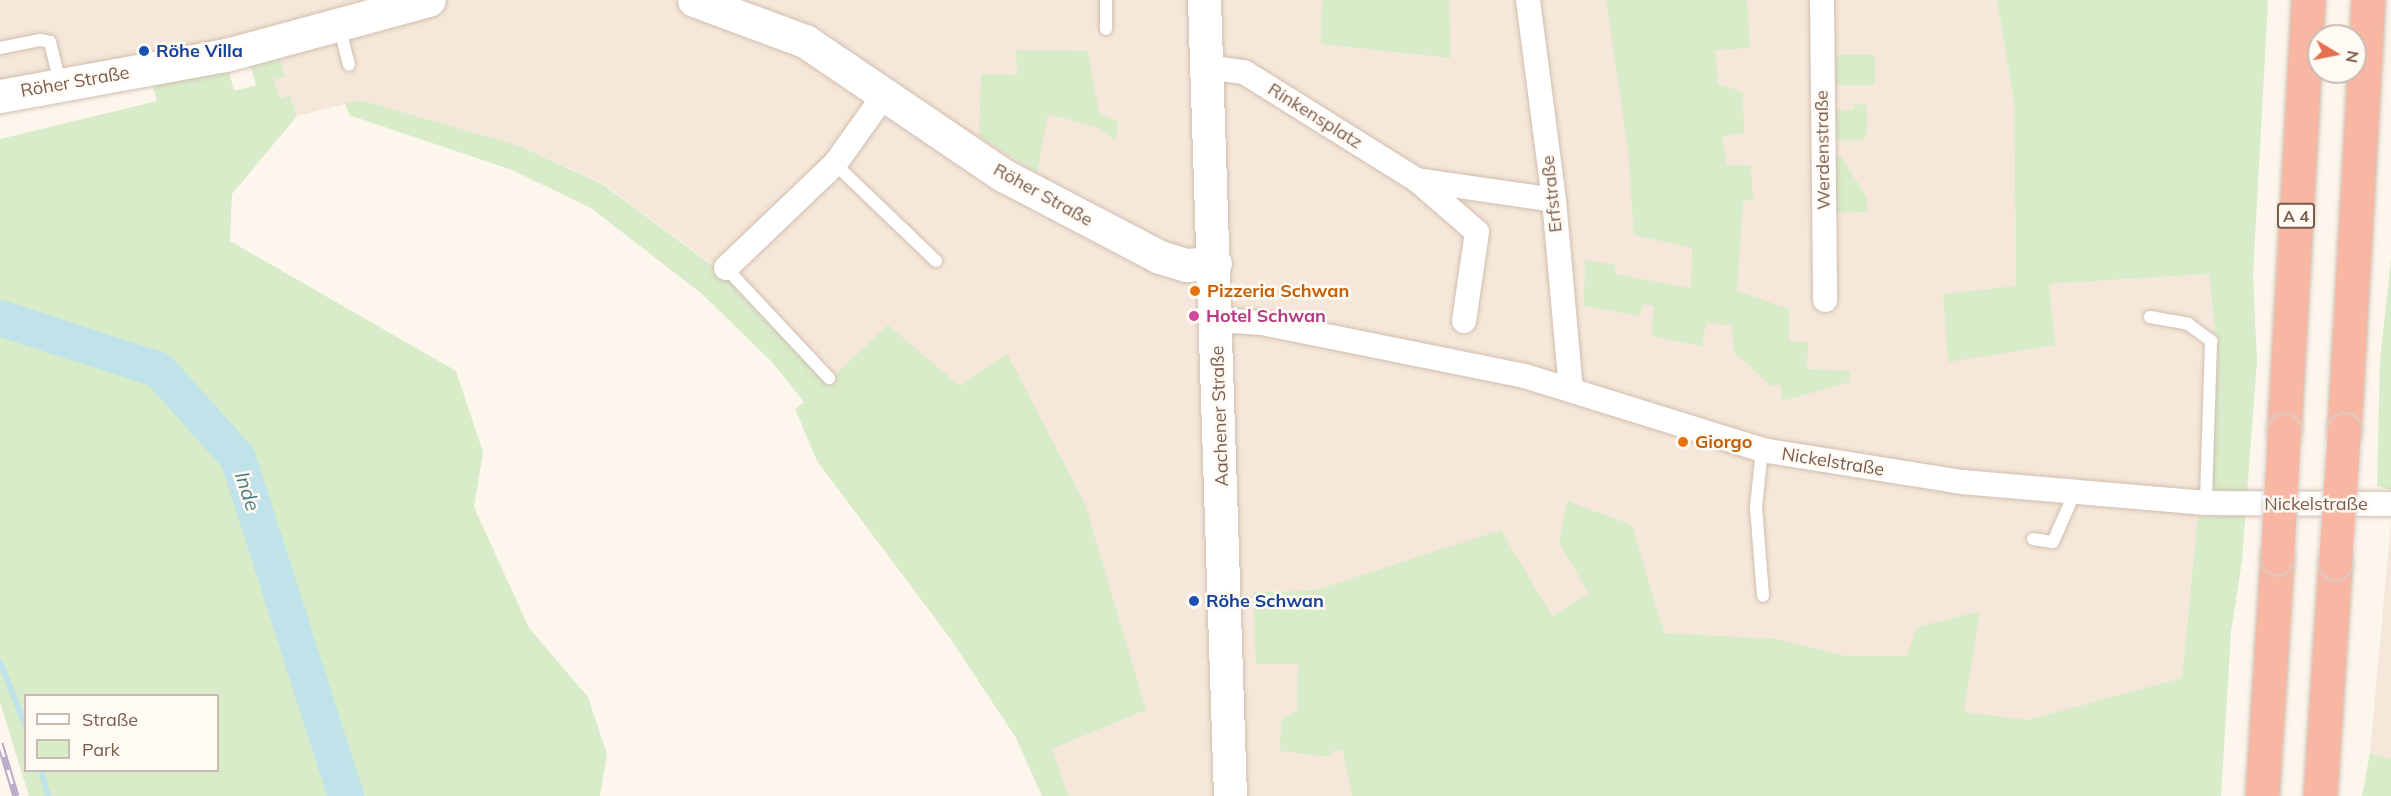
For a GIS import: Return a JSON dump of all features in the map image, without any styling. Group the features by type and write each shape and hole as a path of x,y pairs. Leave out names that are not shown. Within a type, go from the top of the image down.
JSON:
{"highway":[{"name":"A 4","path":"2262,796 2308,0"},
{"path":"2320,796 2344,430 2368,0"}],"main road":[{"name":"Röher Straße","path":"0,96 194,61 339,26 429,0"},
{"name":"Röher Straße","path":"694,0 805,40 1003,175 1118,236 1160,257 1187,265 1215,263"},
{"name":"Aachener Straße","path":"1204,0 1217,320 1230,796"}],"street":[{"name":"Erfstraße","path":"1528,0 1554,200 1571,389"},
{"name":"Werdenstraße","path":"1822,0 1825,300"},
{"name":"Rinkensplatz","path":"1207,67 1244,72 1417,180 1477,232 1464,321"},
{"path":"726,268 835,164 885,93"},
{"name":"Rinkensplatz","path":"1417,180 1554,200"},
{"name":"Nickelstraße","path":"1217,320 1262,323 1525,376 1762,450 1962,482 2206,503 2391,504"}],"lane":[{"path":"1106,0 1106,29"},
{"path":"339,26 349,65"},
{"path":"0,48 40,40 50,42 60,84"},
{"path":"835,164 936,261"},
{"path":"726,268 829,378"},
{"path":"2150,317 2188,324 2211,341 2206,503"},
{"path":"1762,450 1756,507 1762,596"},
{"path":"2033,540 2053,542 2075,492"}],"shaded area":[{"path":"0,0 1191,0 1213,796 1069,796 1052,749 1146,710 960,386 828,381 721,271 604,184 520,146 361,100 297,116 290,95 280,98 274,80 285,76 271,28 199,46 0,82"},
{"path":"1221,0 1997,0 2014,102 2016,286 2209,274 2215,335 2182,677 2142,796 1242,796"},
{"path":"2391,522 2391,759 2370,753"}],"green space":[{"path":"1322,0 1449,0 1451,58 1321,44"},
{"path":"1606,0 1747,0 1750,48 1715,50 1718,84 1743,92 1744,133 1722,136 1727,165 1751,165 1753,200 1743,201 1737,291 1789,309 1789,341 1808,342 1807,369 1850,371 1850,382 1782,401 1781,385 1771,386 1734,352 1731,326 1707,322 1701,346 1651,336 1654,306 1644,304 1639,316 1584,306 1585,260 1615,265 1615,274 1691,288 1692,248 1634,235 1628,149"},
{"path":"1997,0 2268,0 2253,276 2257,360 2242,561 2231,632 2221,796 1352,796 1343,751 1332,751 1331,757 1280,751 1281,719 1297,710 1298,664 1256,664 1253,592 1312,591 1501,530 1552,616 1589,594 1559,542 1567,501 1632,525 1664,633 1776,639 1846,656 1907,656 1917,627 1980,611 1964,712 2027,720 2182,678 2215,335 2209,274 2049,284 2055,345 1948,362 1943,294 2016,286 2014,102"},
{"path":"1016,50 1088,51 1099,113 1118,122 1116,141 1096,127 1048,114 1037,173 979,136 981,74 1017,75"},
{"path":"1832,55 1875,55 1875,85 1832,85"},
{"path":"279,56 285,77 274,80 280,98 290,95 297,116 232,194 230,241 456,371 483,452 474,507 529,628 588,697 607,754 600,796 29,796 0,702 0,139 157,101 152,82 228,68 234,91 256,85 250,64"},
{"path":"361,100 520,146 604,185 721,272 828,381 888,325 960,386 1007,353 1085,504 1146,710 1052,749 1069,796 1042,796 1016,738 950,638 817,461 795,409 804,402 771,361 702,294 591,208 512,170 349,115 345,103"},
{"path":"1854,104 1867,105 1867,134 1862,141 1833,140 1834,110 1853,110"},
{"path":"1833,157 1841,157 1867,197 1867,212 1834,213"},
{"path":"2391,259 2391,490 2377,486 2380,360"},
{"path":"2370,753 2391,759 2391,796 2362,796"}],"waterway":[{"name":"Inde","path":"0,318 159,370 238,458 346,796"},
{"path":"0,662 24,722"},
{"path":"42,772 48,796"}],"railway":[{"path":"0,743 16,796"}],"place":[{"name":"Röhe Villa","path":"144,51"},
{"name":"Pizzeria Schwan","path":"1195,291"},
{"name":"Hotel Schwan","path":"1194,316"},
{"name":"Giorgo","path":"1683,442"},
{"name":"Röhe Schwan","path":"1194,601"}]}
